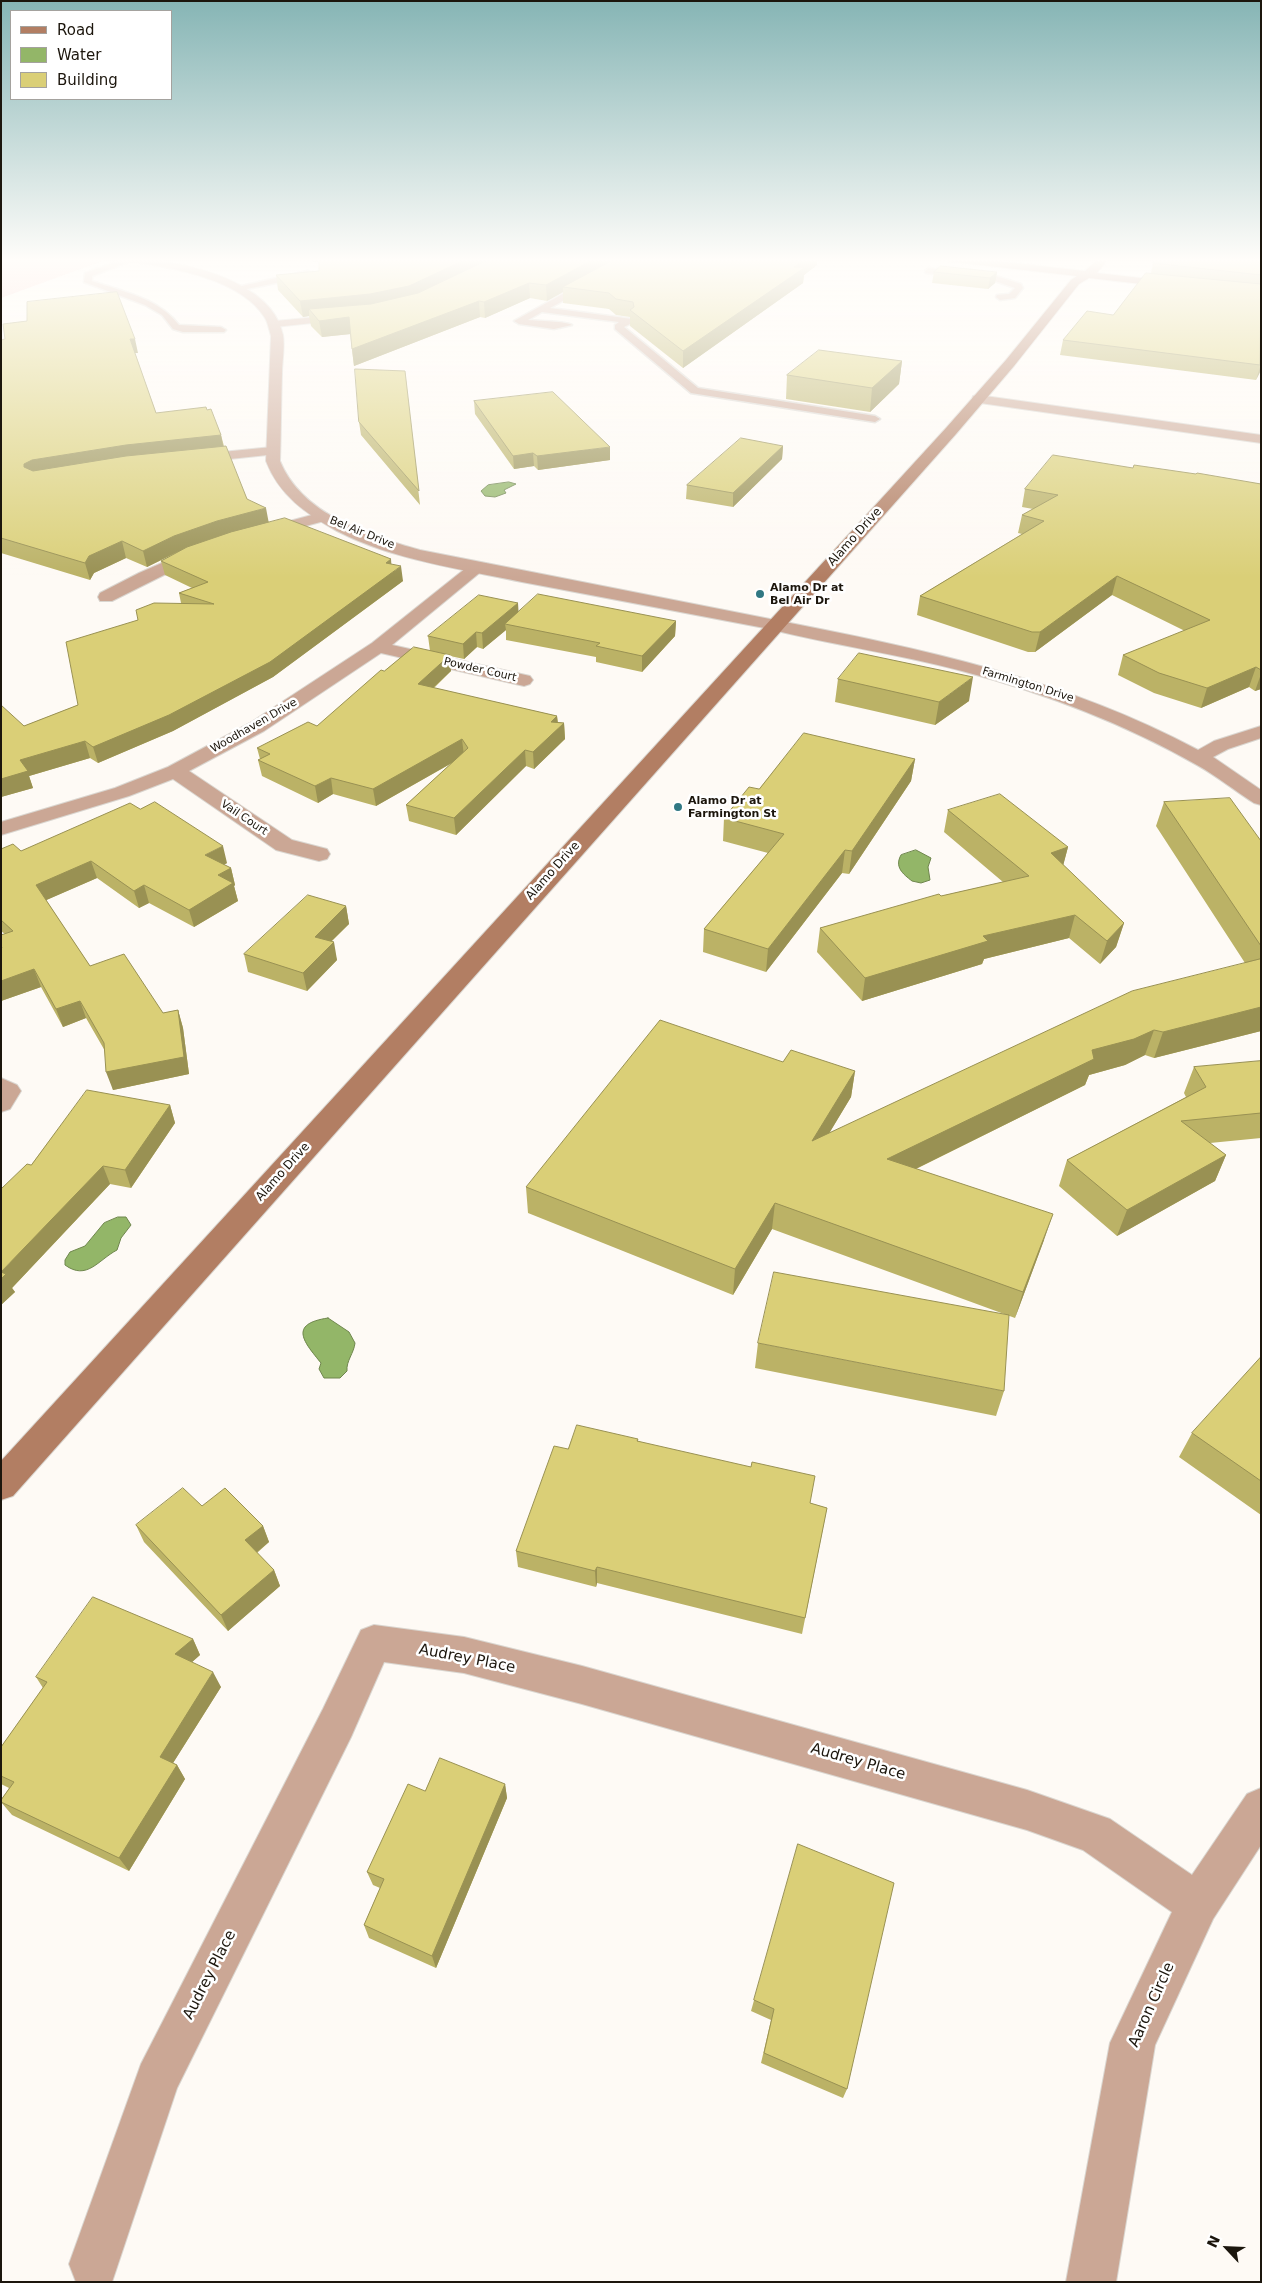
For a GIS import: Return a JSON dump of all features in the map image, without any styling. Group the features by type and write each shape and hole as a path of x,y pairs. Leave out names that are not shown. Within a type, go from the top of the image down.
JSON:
{"main road":[{"name":"Alamo Drive","path":"1,1485 978,399 1007,365"}],"street":[{"name":"Bel Air Drive","path":"275,365 272,451 276,471 288,489 323,517 386,544 477,567 775,625"},
{"path":"978,399 1261,439"},
{"path":"180,461 272,451"},
{"path":"244,538 323,517"},
{"path":"106,597 184,557 210,548"},
{"name":"Woodhaven Drive","path":"1,829 122,792 175,771 265,722 378,647 477,567"},
{"name":"Farmington Drive","path":"775,625 931,656 959,666 1039,687 1134,724 1199,757 1261,799"},
{"name":"Powder Court","path":"378,647 524,680"},
{"path":"1199,757 1221,745 1261,732"},
{"name":"Vail Court","path":"175,771 284,845 319,854"},
{"path":"1,1087 8,1091 1,1103"},
{"name":"Audrey Place","path":"94,2264 157,2080 337,1723 374,1643 464,1655 582,1685 1027,1810 1095,1834 1198,1904"},
{"name":"Aaron Circle","path":"1091,2282 1133,2043 1198,1904 1261,1808"}],"lane":[{"path":"663,365 695,391 875,419"}],"water":[{"path":"509,482 516,484 504,490 506,493 495,497 485,496 481,491 488,485"},
{"path":"916,850 931,858 928,867 930,880 921,883 912,881 900,870 898,863 901,855"},
{"path":"118,1217 126,1217 131,1225 121,1238 117,1250 86,1270 80,1271 65,1265 65,1260 70,1252 85,1246 104,1223"},
{"path":"328,1318 349,1332 355,1343 347,1371 340,1378 324,1378 319,1369 321,1363 305,1342 303,1335 307,1325"}],"building":[{"path":"1,365 139,365 156,413 206,407 207,410 211,409 221,435 126,445 32,460 24,464 24,467 33,471 126,456 226,446 247,499 266,508 217,521 174,536 143,551 122,541 89,556 85,563 1,538"},
{"path":"800,365 898,365 872,388 787,375"},
{"path":"355,369 405,371 419,491 359,422"},
{"path":"553,392 610,447 537,456 533,453 513,456 474,401"},
{"path":"741,438 783,446 733,493 687,485"},
{"path":"1053,455 1133,468 1134,465 1197,473 1261,484 1261,670 1256,667 1207,688 1159,673 1123,655 1210,620 1117,576 1040,632 1032,632 920,596 1044,521 1022,515 1058,495 1025,489"},
{"path":"285,518 391,559 386,563 401,566 270,662 169,715 93,747 85,741 20,760 28,771 1,779 1,705 24,726 78,705 66,642 138,620 136,610 154,603 214,604 179,593 208,582 161,561 187,547 231,532"},
{"path":"538,594 676,621 642,656 596,646 600,643 505,624"},
{"path":"479,595 518,603 482,633 476,632 463,644 428,636"},
{"path":"414,647 450,655 418,684 557,716 551,722 564,723 533,752 525,750 454,818 406,805 468,748 462,739 373,789 331,778 315,786 258,760 270,754 257,748 308,722 317,726 381,670 384,671"},
{"path":"859,653 973,677 939,702 838,679"},
{"path":"804,733 915,759 852,851 845,850 768,949 704,929 784,834 724,818 749,787 759,789"},
{"path":"1000,794 1068,847 1051,853 1124,923 1107,941 1075,915 983,936 988,941 865,978 820,928 939,894 941,896 1029,876 948,810"},
{"path":"1230,798 1261,841 1261,946 1164,802"},
{"path":"155,802 223,846 205,855 231,868 218,875 233,883 189,910 144,885 134,891 91,861 36,885 90,966 124,954 163,1013 178,1010 184,1057 106,1072 104,1043 80,1001 56,1009 34,969 1,981 1,935 13,931 1,920 1,849 13,844 21,851 130,803 140,809"},
{"path":"308,895 346,906 315,937 334,942 303,973 244,954"},
{"path":"1261,959 1261,1007 1163,1032 1154,1030 1134,1039 1092,1050 1094,1059 887,1159 1053,1214 1023,1292 775,1203 735,1269 526,1187 660,1020 783,1062 791,1050 855,1071 812,1141 1132,991"},
{"path":"1261,1061 1261,1113 1181,1121 1226,1155 1127,1210 1067,1160 1206,1087 1194,1067"},
{"path":"87,1090 170,1105 125,1170 103,1166 1,1272 1,1189 27,1164 31,1165"},
{"path":"1,1272 6,1274 1,1279"},
{"path":"774,1272 1009,1315 1004,1391 758,1343"},
{"path":"1261,1357 1261,1481 1192,1433"},
{"path":"577,1425 751,1467 752,1462 815,1476 810,1503 827,1508 805,1618 597,1567 595,1571 516,1551 554,1446 568,1449"},
{"path":"183,1488 202,1506 225,1488 263,1526 245,1540 274,1570 221,1615 136,1525"},
{"path":"93,1597 193,1639 175,1654 213,1672 160,1757 177,1765 119,1858 1,1802 14,1782 1,1776 1,1747 47,1682 36,1677"},
{"path":"440,1758 505,1784 432,1956 364,1925 384,1879 367,1872 408,1784 425,1791"},
{"path":"798,1844 894,1883 847,2089 764,2053 774,2009 754,2000"}],"place":[{"name":"Alamo Dr at Bel Air Dr","path":"760,594"},
{"name":"Alamo Dr at Farmington St","path":"678,807"}]}
